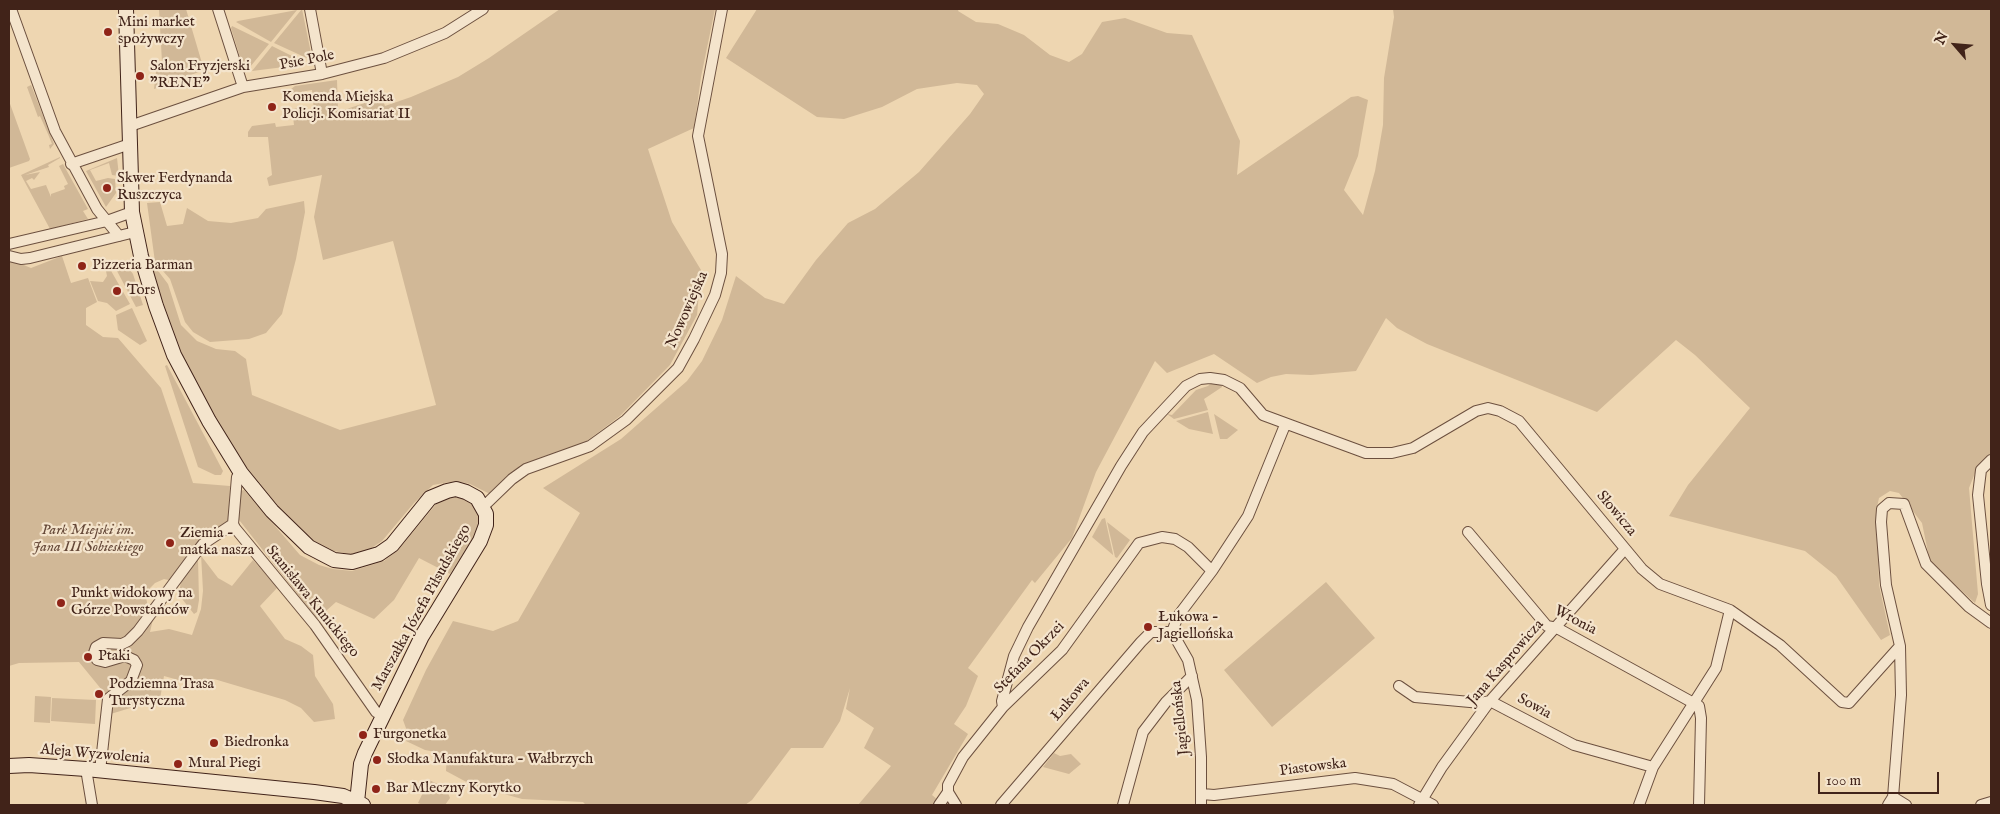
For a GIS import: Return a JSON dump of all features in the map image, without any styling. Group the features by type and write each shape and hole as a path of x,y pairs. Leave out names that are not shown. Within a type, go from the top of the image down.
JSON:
{"street":[{"path":"11,9 55,131 71,164 97,209 119,236"},
{"path":"126,9 132,212 135,232 150,290 174,355 209,421 241,474 272,511 309,547 334,560 352,562 379,554 392,545 420,509 430,498 438,493 456,489 466,492 477,498 483,507"},
{"path":"218,9 243,87"},
{"path":"310,9 322,74"},
{"name":"Psie Pole","path":"130,126 243,87 322,74 361,64 415,46 445,33 483,9"},
{"name":"Nowowiejska","path":"483,507 512,479 526,469 590,446 626,420 678,368 694,339 715,295 721,273 722,254 698,136 722,9"},
{"path":"71,164 130,144"},
{"path":"9,244 107,221 132,212"},
{"path":"9,256 21,259 30,258 135,232"},
{"name":"Stefana Okrzei","path":"1003,707 1002,701 1014,656 1028,627 1121,466 1144,432 1186,386 1205,379 1224,380 1240,388 1264,415 1286,425"},
{"name":"Słowicza","path":"1286,425 1366,453 1392,453 1413,448 1476,411 1488,408 1500,411 1519,421 1642,569 1660,584 1730,610 1780,645 1846,702 1849,703 1900,646"},
{"path":"1172,632 1178,616 1212,572 1248,516 1286,425"},
{"path":"1991,460 1981,470 1978,495 1991,605"},
{"path":"92,805 93,770 108,699 131,681 137,666 134,660 125,656 105,662 97,660 94,653 96,647 103,643 122,644 128,641 138,631 192,556 203,544 233,524 237,477 241,474"},
{"path":"1906,805 1891,801 1901,695 1900,646 1886,585 1884,567 1881,522 1882,509 1888,503 1904,504 1926,564 1968,607 1991,623"},
{"name":"Marszałka Józefa Piłsudskiego","path":"360,803 361,764 382,715 422,636 480,542 486,525 483,507"},
{"name":"Stanisława Kunickiego","path":"233,524 315,625 376,712 382,715"},
{"name":"Wronia","path":"1468,532 1547,626 1557,628 1695,702"},
{"name":"Stefana Okrzei","path":"1003,707 1062,650 1139,543 1162,537 1175,538 1188,547 1212,572"},
{"name":"Jana Kasprowicza","path":"1421,802 1442,767 1490,702 1625,549"},
{"path":"1639,805 1653,767 1716,668 1730,610"},
{"name":"Łukowa","path":"1001,805 1141,642 1151,632 1172,632"},
{"name":"Jagiellońska","path":"1172,632 1188,660 1197,700 1201,805"},
{"path":"1123,805 1143,732 1166,702 1192,676"},
{"name":"Sowia","path":"1399,686 1415,697 1481,703 1490,702 1574,745 1653,767"},
{"path":"1695,702 1700,709 1701,718 1699,805"},
{"path":"939,805 948,792 951,776 962,757 1003,707"},
{"name":"Aleja Wyzwolenia","path":"9,766 29,765 93,770 314,792 342,796 360,803"},
{"name":"Piastowska","path":"1202,794 1214,795 1356,778 1393,784 1421,802 1433,805"},
{"path":"948,792 956,805"},
{"path":"1981,805 1991,802"}],"green space":[{"path":"159,9 186,9 204,70 154,89 157,64 162,62"},
{"path":"302,9 312,58 311,60 274,43"},
{"path":"560,9 715,9 701,77 694,128 648,149 672,222 701,270 697,315 670,365 620,416 584,443 517,469 509,474 490,494 470,484 456,481 433,485 414,503 382,541 367,551 350,554 328,550 314,541 273,507 245,466 214,417 168,328 146,264 159,272 168,284 181,325 197,341 216,349 235,351 246,359 252,395 340,430 436,405 393,241 323,260 314,217 322,175 269,186 267,178 272,175 268,137 248,137 248,132 252,126 275,123 276,127 294,125 292,109 297,108 298,112 314,110 312,90 283,95 295,86 337,80 338,112 382,97 385,106 411,97 458,77"},
{"path":"757,9 959,9 958,11 976,22 998,24 1024,35 1050,55 1069,62 1082,54 1102,22 1125,18 1167,33 1192,35 1240,141 1237,175 1351,97 1358,96 1368,100 1358,156 1344,190 1363,215 1375,171 1383,125 1384,78 1394,17 1393,9 1991,9 1991,458 1977,468 1969,488 1978,594 1975,603 1930,562 1922,523 1899,493 1890,491 1879,498 1877,507 1879,585 1890,635 1881,640 1836,576 1805,551 1669,516 1688,485 1750,408 1695,355 1676,340 1597,412 1427,344 1397,328 1386,318 1356,371 1311,375 1286,374 1271,377 1257,383 1214,354 1167,373 1155,361 1096,472 1072,538 1035,583 1032,580 968,668 978,676 966,706 954,724 968,734 932,795 938,800 936,805 858,805 891,766 864,748 874,728 846,709 850,688 840,721 823,748 791,748 752,800 745,805 586,805 583,802 522,799 472,785 446,771 447,754 425,750 406,741 407,731 403,720 426,670 453,621 493,631 518,621 580,513 543,488 621,439 687,381 702,361 722,320 736,276 765,298 784,304 816,260 848,223 875,209 919,172 970,114 984,94 977,85 957,83 917,89 882,107 844,119 817,117 726,58"},
{"path":"297,10 271,42 236,22 238,21"},
{"path":"232,26 269,44 245,73 231,28"},
{"path":"272,46 308,64 252,71"},
{"path":"31,85 54,144 50,149 49,145 52,144 40,116 38,117 27,87"},
{"path":"9,101 30,159 9,168"},
{"path":"60,157 48,165 49,167 25,175 40,172 34,180 32,178 26,181 31,189 46,185 51,197 51,194 65,189 64,186 68,184 59,166 63,164 88,209 83,211 88,219 50,229 21,175"},
{"path":"117,158 119,176 112,175 109,163 90,170 96,181 108,178 115,179 116,193 106,207 86,171"},
{"path":"304,201 305,212 296,259 282,314 266,333 249,339 210,342 193,332 185,322 170,279 155,262 147,203 160,202 167,226 183,224 187,208 208,221 231,223 258,218 266,209"},
{"name":"Park Miejski im. Jana III Sobieskiego","path":"62,256 71,283 88,278 97,302 86,308 86,325 103,337 118,338 161,388 193,483 230,486 228,528 201,550 202,557 218,578 232,586 253,560 271,580 277,588 260,606 285,639 301,646 313,655 315,676 333,704 335,719 314,722 301,708 285,700 214,679 202,680 200,686 164,676 160,699 104,716 106,695 79,662 19,663 9,666 9,259 31,268","holes":["201,554 203,591 201,609 192,635 169,629 150,632 154,615 148,608 146,597 150,588 155,583 164,579 173,581"]},
{"path":"125,263 133,274 143,305 136,307 117,271"},
{"path":"110,269 130,304 116,311 107,303 98,301 90,281 103,282 107,276 106,271"},
{"path":"132,308 147,341 140,345 118,330 116,315"},
{"path":"167,365 223,471 221,475 215,475 198,467 165,366"},
{"path":"1212,382 1221,383 1222,387 1204,399 1208,410 1174,419 1167,414 1172,415 1196,390 1208,386"},
{"path":"1208,412 1213,434 1189,429 1176,421"},
{"path":"1214,414 1238,430 1227,439 1220,439"},
{"path":"244,490 300,555 319,565 333,569 352,571 384,561 399,549 437,503 449,496 464,499 474,505 480,513 481,526 450,574 419,558 394,600 374,619 336,602 317,619 236,516 240,491"},
{"path":"1105,518 1113,555 1092,537 1102,519"},
{"path":"1107,522 1130,540 1117,558 1115,557"},
{"path":"198,559 199,600 197,612 194,614 179,595 181,580"},
{"path":"1326,582 1375,638 1272,727 1224,670"},
{"path":"35,696 51,697 50,723 34,722"},
{"path":"52,698 96,700 95,724 51,721"},
{"path":"1054,753 1060,756 1071,754 1081,764 1069,774 1043,767"},
{"path":"429,780 446,788 450,798 445,805 423,805 418,803"}],"place":[{"name":"Mini market spożywczy","path":"108,32"},
{"name":"Salon Fryzjerski \"RENE\"","path":"140,76"},
{"name":"Komenda Miejska Policji. Komisariat II","path":"272,107"},
{"name":"Skwer Ferdynanda Ruszczyca","path":"107,188"},
{"name":"Pizzeria Barman","path":"82,266"},
{"name":"Tors","path":"117,291"},
{"name":"Ziemia - matka nasza","path":"170,543"},
{"name":"Punkt widokowy na Górze Powstańców","path":"61,603"},
{"name":"Łukowa - Jagiellońska","path":"1148,627"},
{"name":"Ptaki","path":"88,657"},
{"name":"Podziemna Trasa Turystyczna","path":"99,694"},
{"name":"Furgonetka","path":"363,735"},
{"name":"Biedronka","path":"214,743"},
{"name":"Słodka Manufaktura - Wałbrzych","path":"377,760"},
{"name":"Mural Piegi","path":"178,764"},
{"name":"Bar Mleczny Korytko","path":"376,789"}]}
